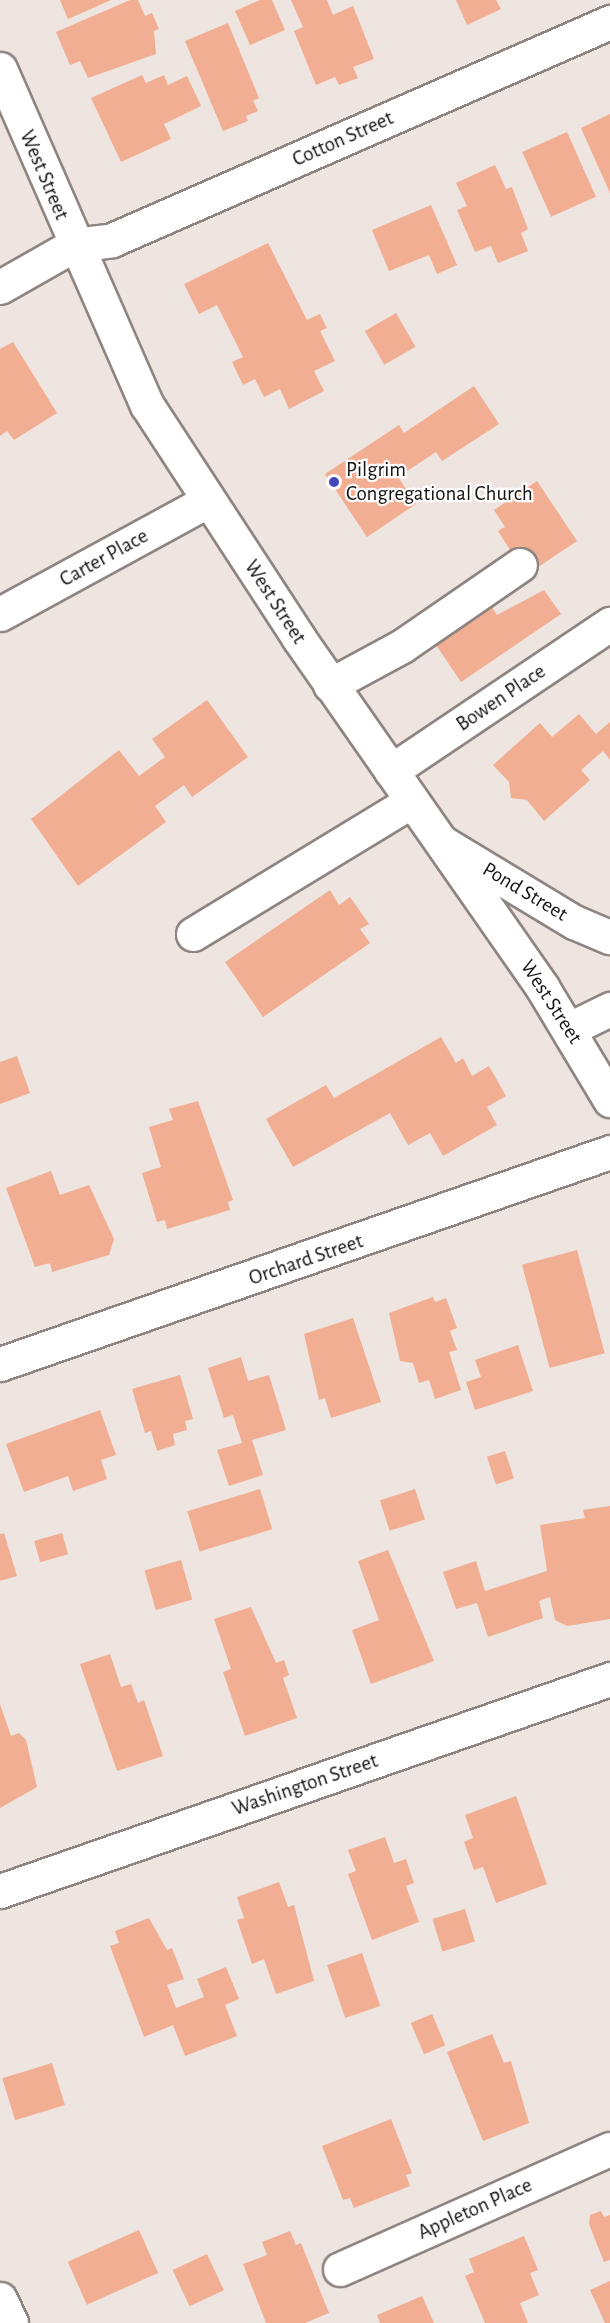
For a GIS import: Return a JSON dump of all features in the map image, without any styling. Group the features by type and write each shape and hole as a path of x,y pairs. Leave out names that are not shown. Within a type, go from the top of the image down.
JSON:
{"street":[{"name":"Cotton Street","path":"74,245 112,240 610,22"},
{"name":"West Street","path":"0,69 74,245 147,405 207,501 330,685 443,843 569,1029 610,1100"},
{"path":"0,287 74,245"},
{"name":"Carter Place","path":"0,614 207,501"},
{"path":"330,685 402,646 520,565"},
{"name":"Bowen Place","path":"391,771 610,624"},
{"path":"193,934 412,801"},
{"name":"Pond Street","path":"443,843 574,922 610,937"},
{"path":"569,1029 610,1009"},
{"name":"Orchard Street","path":"0,1364 610,1152"},
{"name":"Washington Street","path":"0,1891 610,1679"},
{"name":"Appleton Place","path":"340,2269 610,2148"},
{"path":"0,2299 11,2323"}],"building":[{"path":"60,0 111,0 68,19"},
{"path":"130,0 138,0 145,16 152,13 159,29 154,31 156,54 88,78 80,61 70,65 56,32"},
{"path":"260,0 272,0 285,30 250,45 235,11"},
{"path":"291,0 327,0 333,15 353,6 374,59 353,67 358,78 339,85 335,77 316,85 294,31 303,27"},
{"path":"456,0 496,0 501,9 467,25"},
{"path":"228,23 259,98 253,101 258,111 246,116 248,121 223,131 185,41"},
{"path":"142,75 146,83 164,75 168,85 187,76 201,106 164,124 171,139 121,162 91,98"},
{"path":"610,114 610,193 581,128"},
{"path":"567,132 596,197 551,217 522,152"},
{"path":"495,165 506,189 512,187 528,229 521,233 528,251 498,263 491,246 475,252 457,210 467,206 456,183"},
{"path":"431,205 457,265 437,274 429,255 389,271 372,230"},
{"path":"268,243 307,320 320,314 327,328 320,331 335,361 314,371 324,391 289,409 280,389 264,397 255,379 243,385 232,362 243,357 217,305 199,314 184,284"},
{"path":"396,313 416,347 384,365 365,331"},
{"path":"13,342 57,413 14,440 7,431 0,436 0,349"},
{"path":"474,386 499,424 442,461 436,452 398,477 416,504 367,537 325,474 399,425 404,433"},
{"path":"537,481 577,541 535,569 514,556 498,531 505,527 494,510"},
{"path":"544,590 561,614 461,682 436,645 488,601 497,615"},
{"path":"207,700 248,757 192,797 184,785 155,806 166,822 78,886 31,819 119,750 139,776 165,757 152,739"},
{"path":"579,714 596,734 610,722 610,760 603,751 581,770 590,780 544,821 527,800 511,798 509,782 493,765 540,723 552,737"},
{"path":"330,890 339,905 350,897 369,924 360,929 370,943 263,1017 225,962"},
{"path":"441,1037 456,1063 463,1058 472,1076 489,1066 506,1096 487,1107 497,1125 443,1156 430,1133 408,1145 390,1113 293,1167 266,1119 326,1085 334,1098"},
{"path":"17,1056 30,1093 0,1104 0,1062"},
{"path":"198,1101 233,1200 228,1202 230,1210 167,1229 165,1220 157,1222 142,1173 161,1167 149,1127 173,1120 169,1109"},
{"path":"51,1171 60,1195 89,1185 114,1239 109,1255 52,1272 50,1263 35,1267 6,1188"},
{"path":"577,1250 605,1353 550,1368 522,1265"},
{"path":"433,1297 435,1302 446,1298 457,1328 450,1331 457,1350 449,1352 461,1390 435,1399 429,1380 419,1383 413,1363 400,1361 389,1313"},
{"path":"353,1318 381,1402 331,1418 325,1398 319,1400 304,1334"},
{"path":"518,1345 533,1391 475,1410 466,1382 481,1377 475,1360"},
{"path":"241,1357 248,1381 269,1375 286,1430 252,1440 263,1475 229,1486 217,1450 242,1443 233,1415 224,1418 208,1368"},
{"path":"180,1375 193,1419 185,1421 187,1430 173,1434 175,1445 157,1451 151,1431 145,1433 132,1389"},
{"path":"100,1410 116,1455 101,1460 107,1479 73,1491 68,1476 24,1492 6,1444"},
{"path":"505,1451 514,1479 496,1484 487,1457"},
{"path":"260,1489 272,1529 200,1551 187,1511"},
{"path":"415,1489 425,1519 390,1531 380,1500"},
{"path":"610,1506 610,1619 567,1626 555,1620 550,1597 539,1601 543,1618 488,1637 477,1603 456,1609 443,1572 476,1561 485,1591 547,1571 540,1525 585,1518 583,1510"},
{"path":"4,1533 17,1576 0,1581 0,1534"},
{"path":"62,1533 68,1554 40,1562 34,1541"},
{"path":"388,1550 434,1661 371,1684 352,1630 379,1620 358,1561"},
{"path":"181,1560 192,1599 156,1610 144,1570"},
{"path":"251,1607 276,1663 284,1660 289,1675 283,1678 297,1718 245,1736 223,1672 231,1669 214,1619"},
{"path":"110,1654 121,1687 131,1684 138,1703 144,1700 163,1756 117,1771 80,1664"},
{"path":"0,1704 11,1736 19,1733 26,1740 37,1787 0,1808"},
{"path":"516,1796 547,1884 496,1903 483,1867 474,1870 464,1842 473,1838 465,1815"},
{"path":"385,1837 394,1863 406,1859 414,1883 406,1886 419,1922 372,1940 348,1874 356,1871 348,1850"},
{"path":"279,1882 288,1907 294,1905 314,1981 276,1994 264,1959 252,1964 237,1920 244,1918 237,1897"},
{"path":"465,1909 475,1942 442,1951 432,1919"},
{"path":"149,1918 167,1950 172,1948 184,1979 167,1985 176,2008 204,1997 197,1979 226,1967 239,1999 225,2005 237,2036 185,2056 173,2025 144,2037 110,1946 119,1943 115,1931"},
{"path":"362,1953 380,2006 345,2018 327,1965"},
{"path":"432,2014 445,2045 424,2054 411,2023"},
{"path":"492,2034 504,2063 511,2061 529,2123 483,2141 447,2052"},
{"path":"52,2063 65,2105 15,2120 2,2078"},
{"path":"391,2119 412,2173 406,2175 410,2186 354,2208 350,2198 343,2200 322,2146"},
{"path":"601,2211 604,2217 610,2215 610,2260 604,2262 589,2224 590,2215"},
{"path":"139,2230 158,2273 87,2305 68,2262"},
{"path":"290,2231 296,2245 301,2243 329,2313 305,2323 266,2323 243,2264 267,2255 262,2242"},
{"path":"524,2236 538,2270 530,2273 539,2295 520,2303 528,2323 485,2323 465,2276 474,2272 469,2259"},
{"path":"207,2254 224,2290 189,2306 173,2270"},
{"path":"610,2281 610,2323 605,2323 590,2290"},
{"path":"422,2296 434,2323 380,2323 377,2315"}],"place":[{"name":"Pilgrim Congregational Church","path":"334,482"}]}
